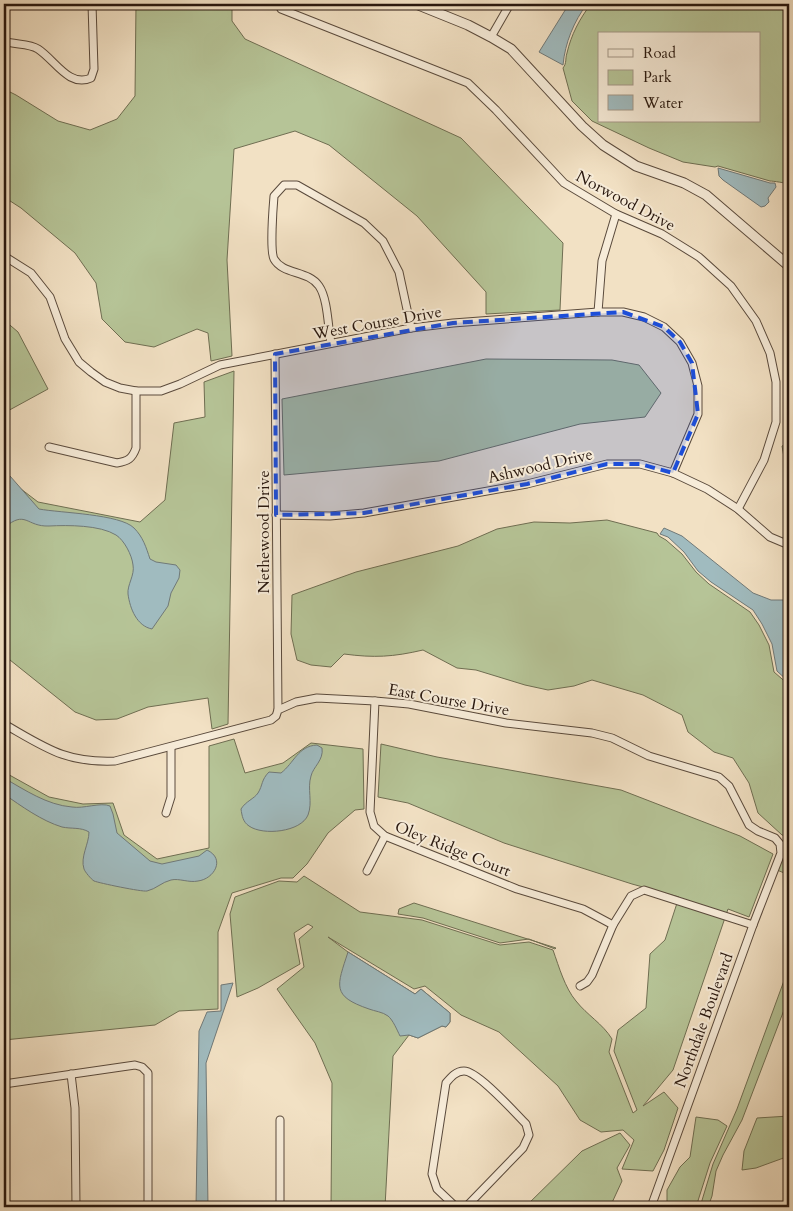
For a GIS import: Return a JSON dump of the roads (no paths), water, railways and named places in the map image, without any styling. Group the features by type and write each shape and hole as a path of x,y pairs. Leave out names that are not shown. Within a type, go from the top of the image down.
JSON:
{"street":[{"path":"4,41 36,47 74,80 83,82 91,78 94,69 92,4"},
{"name":"Norwood Drive","path":"279,4 281,9 468,83 496,110 564,183 616,214 662,234 699,257 730,286 756,321 766,345 776,382 776,422 764,460 738,509"},
{"path":"416,4 468,25 511,49 582,126 603,145 636,166 684,183 706,195 789,265"},
{"path":"491,37 510,4"},
{"path":"331,343 324,298 320,288 306,275 280,267 273,257 274,196 284,185 297,185 364,222 383,241 399,272 411,328"},
{"path":"598,312 602,261 616,214"},
{"name":"West Course Drive","path":"4,256 31,273 50,296 65,340 79,362 105,382 120,388 136,391 161,391 220,365 411,328 453,322 598,312 623,312 644,317 664,328 680,342 692,363 698,386 698,414 673,473"},
{"name":"Nethewood Drive","path":"275,354 278,710"},
{"path":"49,446 117,463 128,460 133,456 136,448 136,391"},
{"name":"Ashwood Drive","path":"276,515 330,516 364,513 526,484 607,464 640,464 673,473 707,489 738,509 770,537 789,545"},
{"name":"East Course Drive","path":"4,724 49,750 73,759 94,762 115,761 271,720 276,716 278,710 296,702 317,698 409,704 506,724 592,733 612,738 650,756 720,777 728,786 749,825 775,838 780,844"},
{"name":"Oley Ridge Court","path":"375,701 370,812 374,826 385,836 516,889 583,909 613,924"},
{"path":"166,812 171,797 171,747"},
{"path":"367,871 385,836"},
{"name":"Northdale Boulevard","path":"652,1207 753,925 781,853 780,844"},
{"path":"580,986 587,982 592,975 613,924 631,896 644,890 753,925"},
{"path":"4,1084 135,1065 148,1073 148,1207"},
{"path":"456,1207 437,1189 432,1174 446,1083 453,1074 464,1071 477,1075 526,1124 528,1135 524,1148 466,1207"},
{"path":"71,1074 75,1108 76,1207"},
{"path":"280,1120 280,1207"}],"water":[{"path":"569,4 587,4 571,33 563,65 539,52"},
{"path":"718,168 775,183 776,187 768,198 769,202 761,207 723,180 719,176"},
{"path":"4,473 10,476 39,509 104,517 127,523 140,535 150,559 156,562 176,565 180,570 179,578 171,593 168,606 152,629 138,621 130,605 128,591 133,565 122,540 116,535 93,527 41,526 22,519 11,522 4,528"},
{"path":"664,528 682,536 753,593 771,600 789,600 789,682 777,671 772,644 753,610 698,571 684,552 668,537 660,534"},
{"path":"317,745 322,748 322,752 320,760 311,776 309,810 304,821 290,829 281,831 263,831 249,826 243,819 241,809 258,793 266,775 269,772 281,773 305,748"},
{"path":"4,778 36,796 63,806 110,806 117,833 150,861 162,864 199,856 207,850 216,858 216,868 209,877 204,879 195,881 171,880 147,891 94,881 84,869 83,864 89,832 83,829 62,827 39,817 4,794"},
{"path":"348,952 415,994 421,989 450,1013 450,1022 446,1027 442,1026 418,1038 409,1035 400,1036 388,1016 357,1004 343,994 340,988 341,973"},
{"path":"233,983 206,1063 208,1207 196,1207 199,1031 207,1012 221,1011 221,985"}]}
